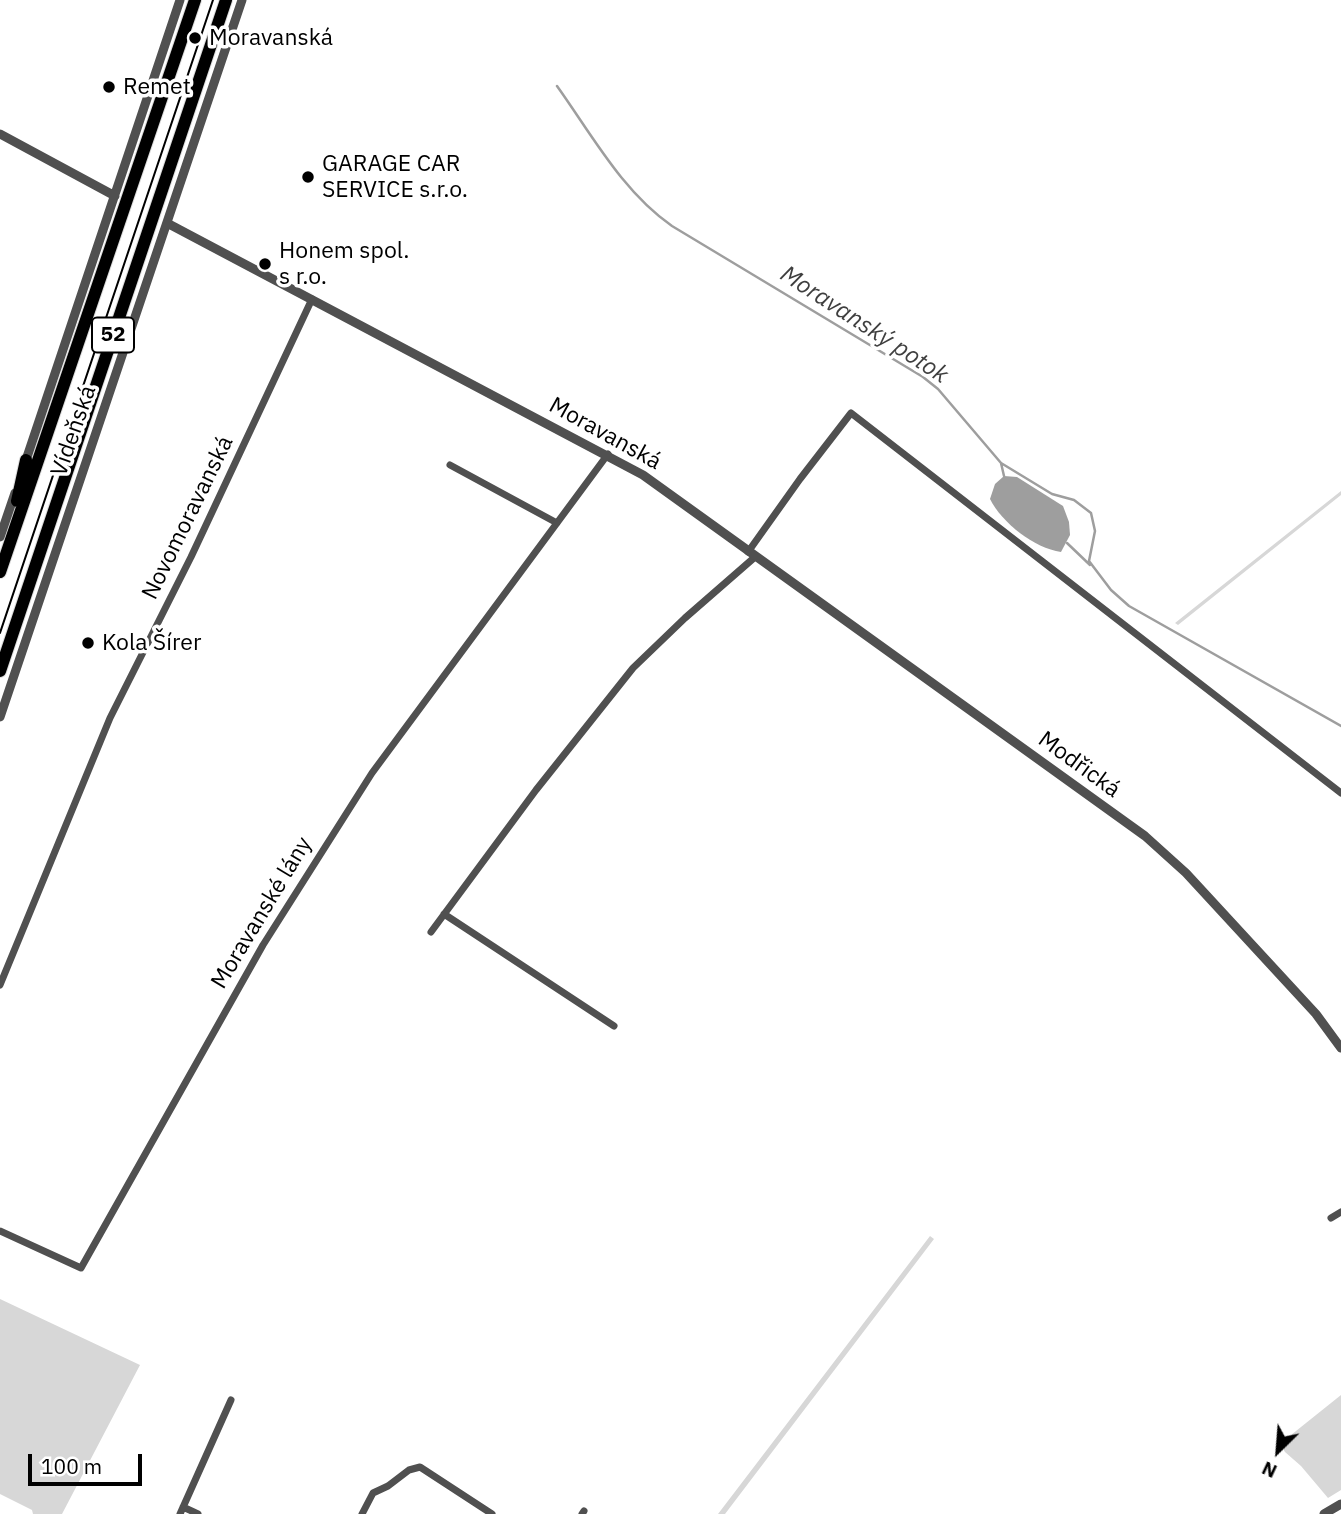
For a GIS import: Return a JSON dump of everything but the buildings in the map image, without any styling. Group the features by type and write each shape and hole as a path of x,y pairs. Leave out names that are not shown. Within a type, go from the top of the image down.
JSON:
{"highway":[{"name":"Vídeňská","path":"0,572 195,0"},
{"name":"Vídeňská","path":"0,671 226,0"},
{"path":"0,559 16,508 26,460"}],"street":[{"name":"Vídeňská","path":"0,537 180,0"},
{"name":"Vídeňská","path":"0,717 242,0"},
{"path":"0,134 115,196"},
{"name":"Moravanská","path":"167,223 608,454 643,475 752,554"},
{"name":"Novomoravanská","path":"0,985 110,719 191,557 312,299"},
{"path":"431,932 536,790 633,668 752,554 821,450 851,413 1341,793"},
{"name":"Moravanské lány","path":"0,1231 81,1268 263,945 372,772 608,454"},
{"path":"450,465 557,523"},
{"name":"Modřická","path":"752,554 1145,836 1186,873 1311,1009 1341,1048"},
{"path":"444,914 614,1026"},
{"path":"1331,1218 1341,1212"},
{"path":"198,1514 182,1511 232,1400"},
{"path":"362,1514 373,1493 419,1467 492,1514"},
{"path":"1324,1514 1341,1505"}],"shaded area":[{"path":"1004,476 1017,477 1063,506 1070,535 1061,552 1030,540 995,508 990,499 995,484"},
{"path":"1341,491 1341,495 1178,625 1175,623"},
{"path":"930,1236 934,1239 725,1514 718,1514"},
{"path":"0,1299 140,1365 62,1514 33,1514 32,1510 0,1494"},
{"path":"1341,1395 1341,1490 1328,1498 1282,1447 1286,1439"}],"waterway":[{"name":"Moravanský potok","path":"557,86 609,161 654,212 672,226 923,377 938,389 1001,463 1052,494 1074,500 1091,513 1095,531 1089,561 1111,590 1129,606 1341,726"},
{"path":"1001,463 1004,476"},
{"path":"1067,543 1090,565"}],"tram line":[{"path":"0,633 213,0"}],"place":[{"name":"Moravanská","path":"195,38"},
{"name":"Remet","path":"109,87"},
{"name":"GARAGE CAR SERVICE s.r.o.","path":"308,177"},
{"name":"Honem spol. s r.o.","path":"265,264"},
{"name":"Kola Šírer","path":"88,643"}]}
